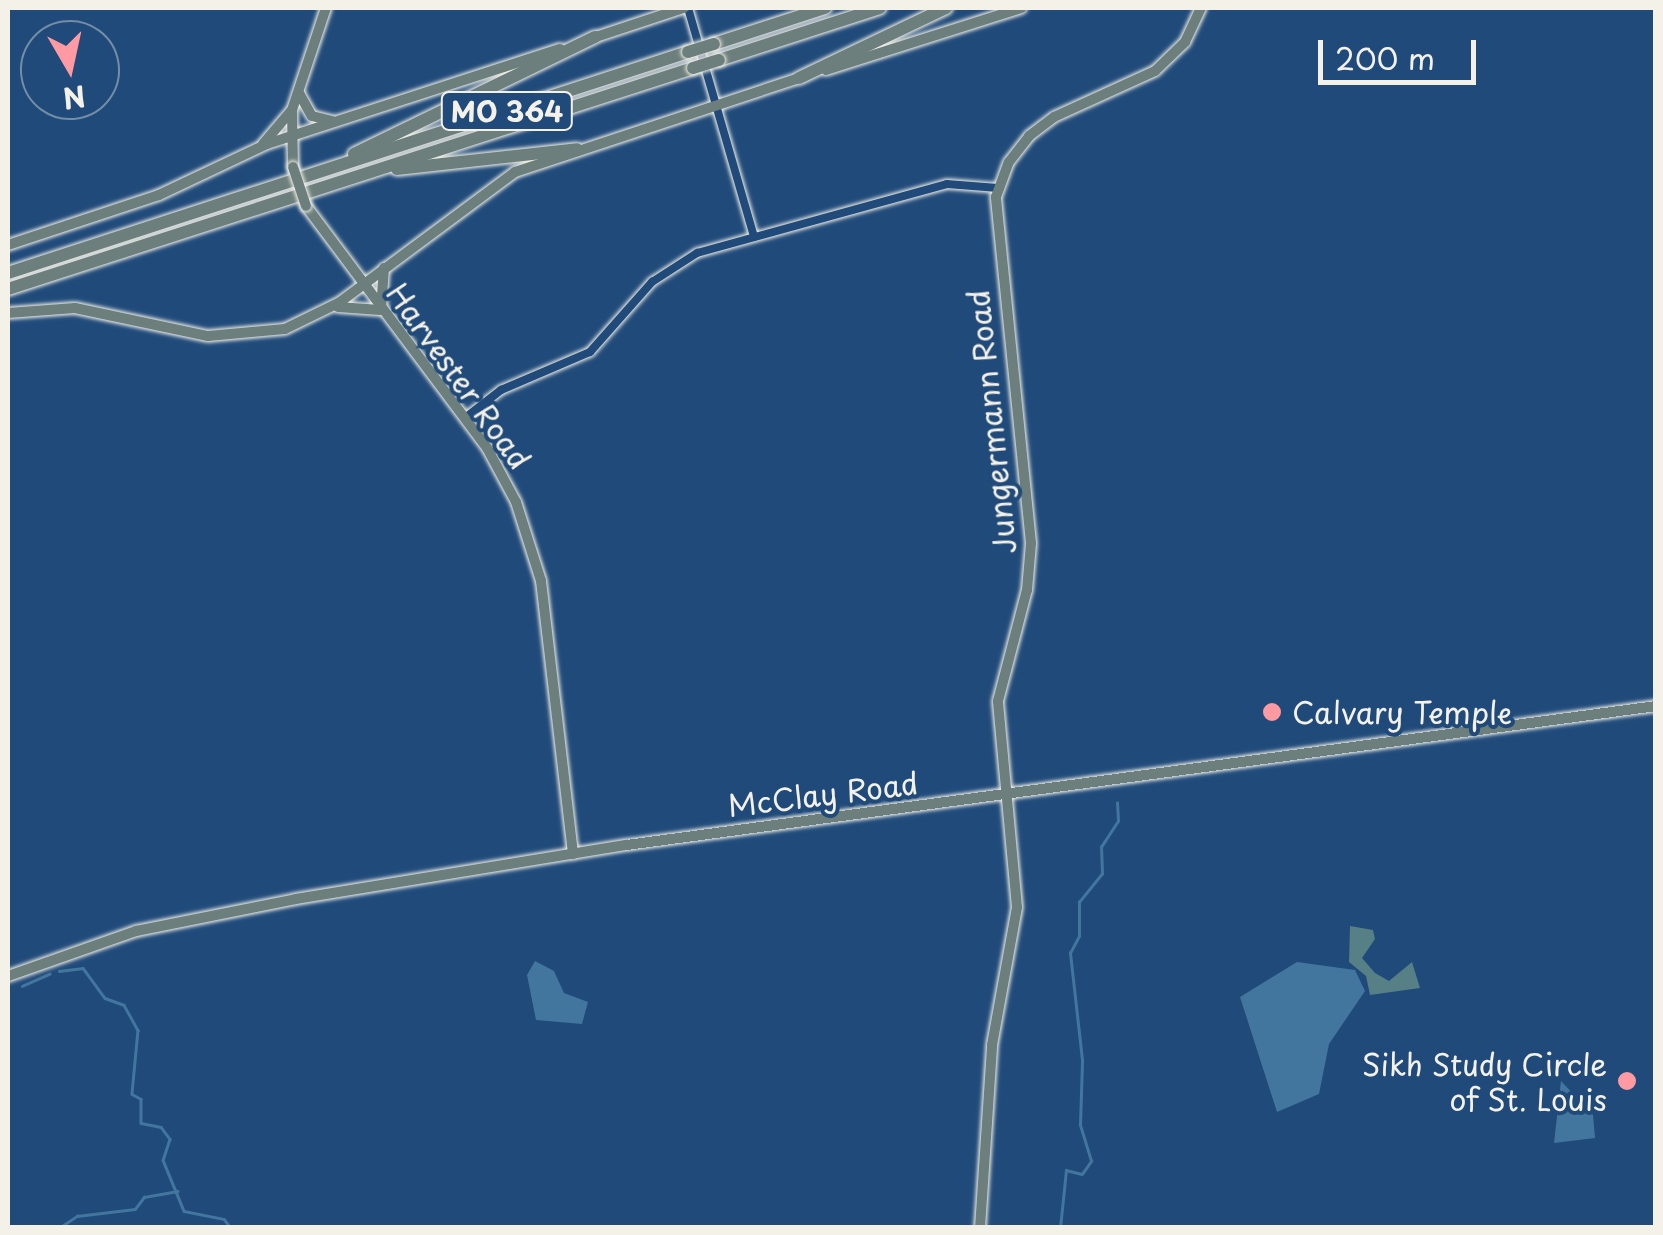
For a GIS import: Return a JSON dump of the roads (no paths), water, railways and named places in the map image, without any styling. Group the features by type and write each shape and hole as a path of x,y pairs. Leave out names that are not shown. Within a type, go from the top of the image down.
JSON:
{"highway":[{"name":"MO 364","path":"8,273 825,8"},
{"name":"MO 364","path":"8,290 880,8"},
{"path":"799,78 946,8"},
{"path":"326,170 595,38"},
{"path":"370,172 577,149"}],"main road":[{"name":"Harvester Road","path":"326,8 292,110 293,167 306,206 503,474 536,562 573,854"},
{"path":"8,245 159,195 261,146 686,8"},
{"path":"330,309 500,180 577,149 1021,8"},
{"path":"998,188 1034,131 1155,71 1185,42 1201,8"},
{"path":"297,88 312,116 341,121"},
{"path":"261,146 292,110"},
{"name":"Jungermann Road","path":"980,1228 992,1046 1017,908 998,702 1027,590 1031,542 995,228 998,188"},
{"path":"8,312 74,308 227,337 285,329 330,309 355,304 381,310 384,268"},
{"name":"McClay Road","path":"8,976 76,948 214,913 573,854 1656,706"}],"street":[{"path":"686,8 754,237"},
{"path":"465,418 502,390 598,346 671,268 754,237 947,184 998,188"}],"water":[{"path":"535,961 554,971 564,993 588,1002 582,1024 536,1020 527,975"},
{"path":"1297,962 1355,970 1365,991 1329,1044 1319,1094 1277,1112 1240,997"},
{"path":"1561,1081 1593,1115 1595,1138 1554,1143"}],"waterway":[{"path":"1060,1228 1066,1170 1082,1174 1091,1161 1080,1125 1082,1060 1070,953 1079,936 1079,902 1102,874 1101,847 1118,821 1117,803"},
{"path":"59,971 83,968 105,998 124,1005 138,1030 132,1094 141,1099 141,1123 161,1127 170,1139 163,1160 184,1211 224,1219 231,1228"},
{"path":"22,986 49,974"},
{"path":"59,1228 77,1216 135,1209 144,1197 177,1191"}],"place":[{"name":"Calvary Temple","path":"1272,712"},
{"name":"Sikh Study Circle of St. Louis","path":"1627,1081"}]}
